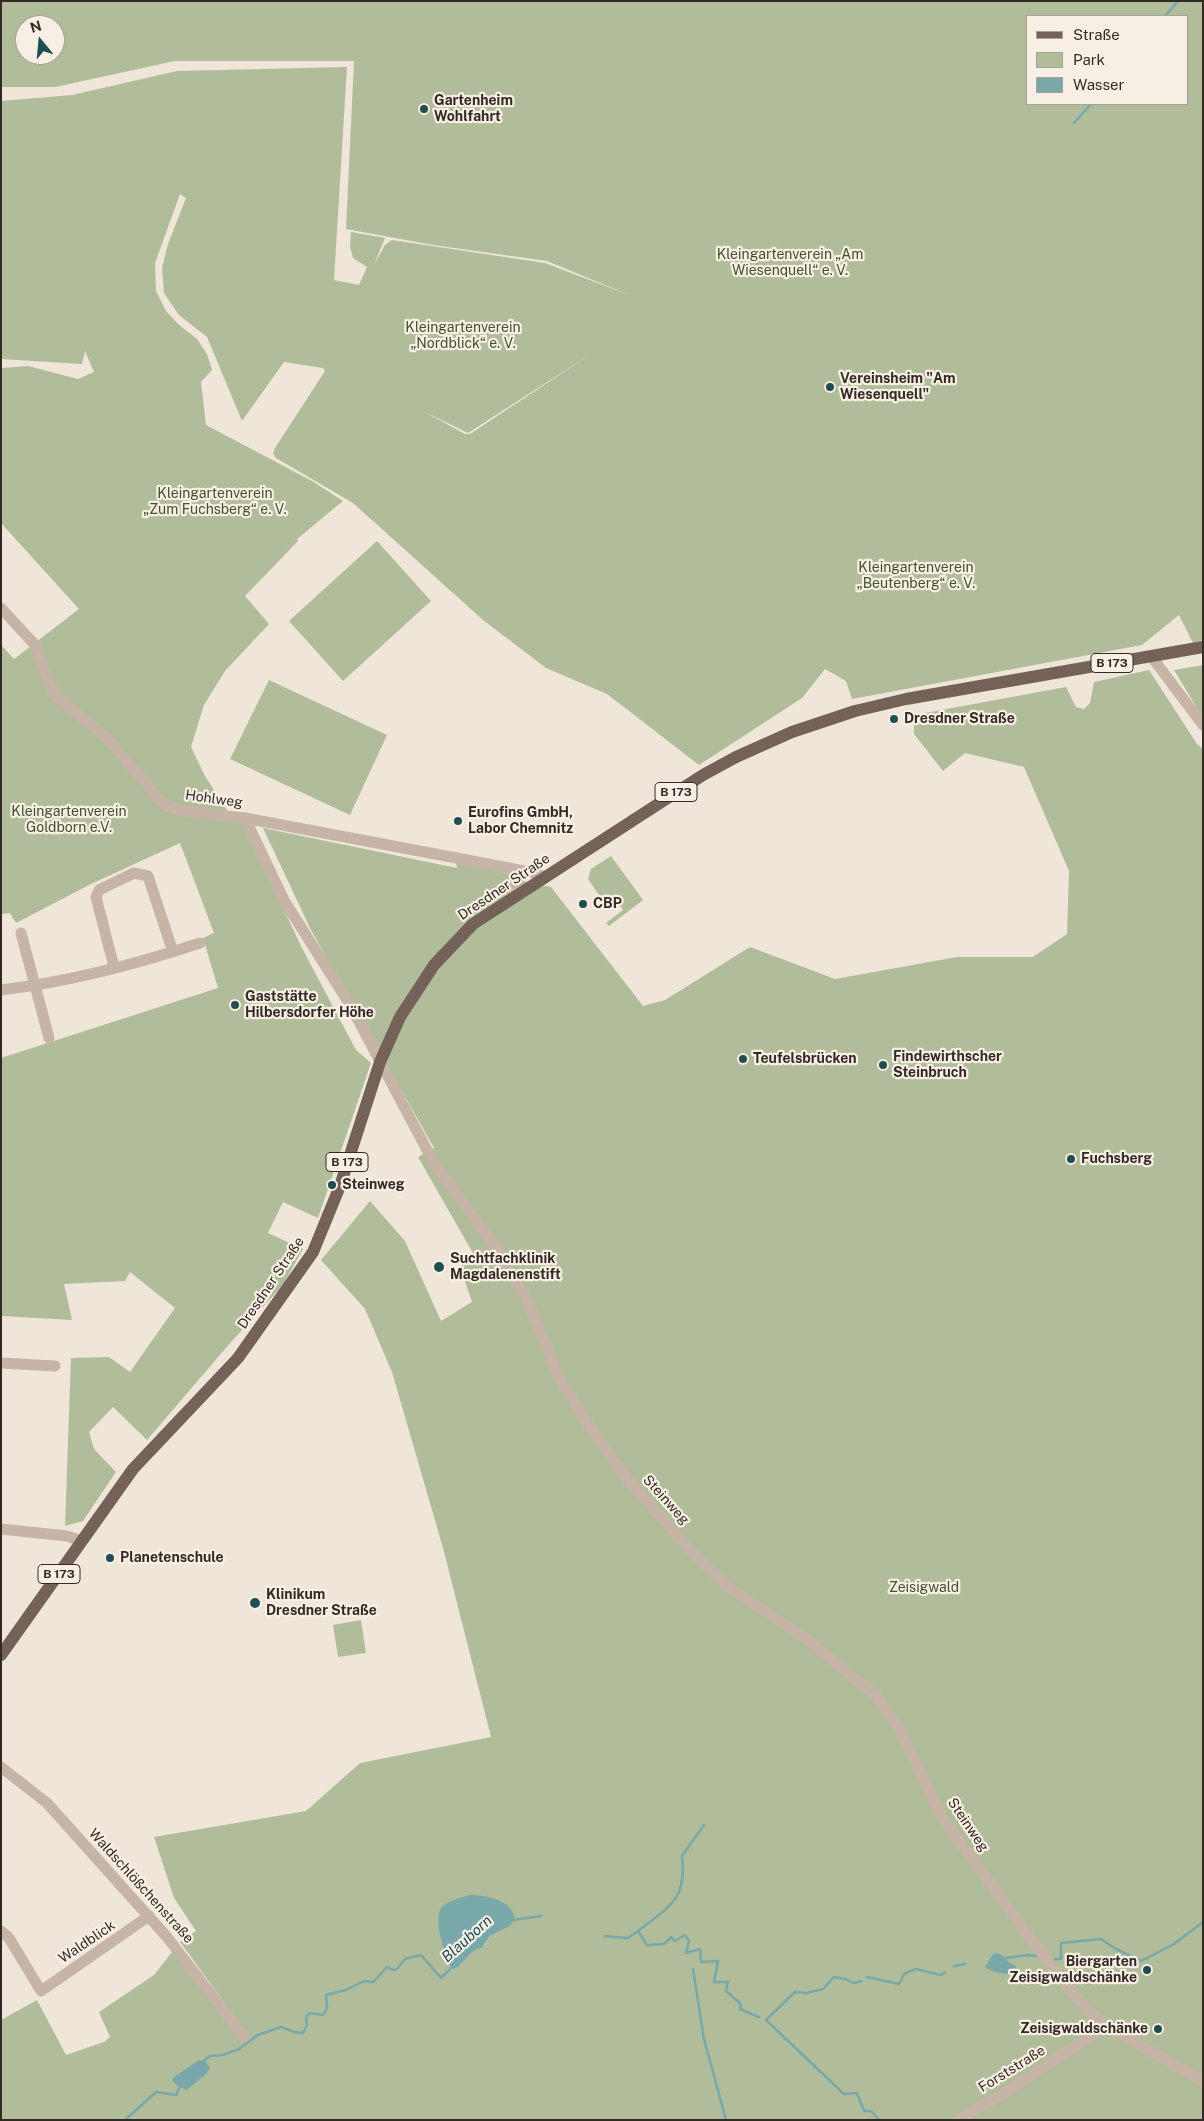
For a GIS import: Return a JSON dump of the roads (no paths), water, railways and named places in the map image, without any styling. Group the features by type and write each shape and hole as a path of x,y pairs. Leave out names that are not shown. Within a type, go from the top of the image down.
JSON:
{"main road":[{"name":"Dresdner Straße","path":"1,1655 133,1468 238,1358 313,1252 340,1186 380,1062 400,1017 434,965 473,924 703,775 736,757 792,732 855,711 906,700 1203,647"}],"street":[{"name":"Hohlweg","path":"1,608 36,646 47,678 55,694 108,740 163,804 183,811 245,818 539,874 542,879"},
{"path":"1151,656 1203,725"},
{"name":"Steinweg","path":"245,818 268,868 291,911 348,1003 435,1165 496,1247 526,1298 558,1375 583,1417 627,1479 697,1557 732,1590 803,1636 876,1696 900,1728 942,1816 1070,1991 1106,2026 1203,2081"},
{"path":"511,898 516,870"},
{"path":"114,967 96,897 99,890 134,872 148,876 173,952"},
{"path":"21,933 49,1038"},
{"path":"1,990 36,986 173,952 200,942"},
{"path":"1,1363 55,1366"},
{"path":"1,1529 67,1536 82,1541"},
{"name":"Waldschlößchenstraße","path":"1,1767 47,1803 149,1916 189,1962 244,2037"},
{"name":"Waldblick","path":"1,1931 19,1954 41,1992 149,1916"},
{"name":"Forststraße","path":"958,2120 1016,2085 1106,2026"}],"water":[{"path":"468,1895 489,1897 503,1903 513,1912 515,1919 510,1926 490,1936 482,1948 473,1951 460,1965 452,1969 441,1938 438,1920 439,1912 447,1903"},
{"path":"997,1953 1015,1965 1018,1972 1011,1974 1002,1973 985,1967 993,1954"},
{"path":"199,2060 206,2062 210,2068 206,2074 187,2090 176,2085 172,2080 174,2077"}],"waterway":[{"path":"1166,15 1178,1"},
{"path":"1074,123 1090,105"},
{"path":"638,1931 674,1901 682,1883 682,1856 704,1825"},
{"name":"Blauborn","path":"513,1920 541,1916"},
{"path":"1055,1959 1061,1959 1061,1943 1101,1939 1116,1949 1141,1961 1174,1944 1203,1922"},
{"name":"Blauborn","path":"604,1936 628,1938 638,1931 647,1945 664,1944 671,1937 675,1941 685,1935 689,1941 686,1953 700,1949 701,1962 718,1961 714,1982 728,1982 726,1991 741,2004 740,2009 759,2017"},
{"name":"Blauborn","path":"201,2063 210,2056 223,2055 239,2049 258,2035 281,2027 303,2033 307,2025 306,2018 309,2013 323,2015 327,2008 326,1995 346,1990 364,1981 373,1982 387,1967 393,1970 397,1969 405,1959 421,1955 441,1978 452,1967"},
{"path":"1005,1958 1028,1955 1036,1956"},
{"path":"954,1966 965,1964"},
{"path":"693,1969 704,2039 726,2120"},
{"path":"867,1977 899,1984 904,1974 916,1969 941,1975 945,1972"},
{"name":"Blauborn","path":"861,1981 853,1983 834,1977 823,1989 806,1993 795,1992 766,2020 844,2094 857,2093 864,2111 871,2111 879,2120"},
{"name":"Blauborn","path":"125,2120 156,2092 176,2095 180,2086"}],"place":[{"name":"Gartenheim Wohlfahrt","path":"424,109"},
{"name":"Vereinsheim \"Am Wiesenquell\"","path":"830,387"},
{"name":"Dresdner Straße","path":"894,719"},
{"name":"Eurofins GmbH, Labor Chemnitz","path":"458,821"},
{"name":"CBP","path":"583,904"},
{"name":"Gaststätte Hilbersdorfer Höhe","path":"235,1005"},
{"name":"Teufelsbrücken","path":"743,1059"},
{"name":"Findewirthscher Steinbruch","path":"883,1065"},
{"name":"Fuchsberg","path":"1071,1159"},
{"name":"Steinweg","path":"332,1185"},
{"name":"Suchtfachklinik Magdalenenstift","path":"439,1267"},
{"name":"Planetenschule","path":"110,1558"},
{"name":"Klinikum Dresdner Straße","path":"255,1603"},
{"name":"Biergarten Zeisigwaldschänke","path":"1147,1970"},
{"name":"Zeisigwaldschänke","path":"1158,2029"}],"park label":[{"name":"Kleingartenverein „Am Wiesenquell“ e. V.","path":"790,264"},
{"name":"Kleingartenverein „Nordblick“ e. V.","path":"463,336"},
{"name":"Kleingartenverein „Zum Fuchsberg“ e. V.","path":"215,502"},
{"name":"Kleingartenverein „Beutenberg“ e. V.","path":"916,576"},
{"name":"Kleingartenverein Goldborn e.V.","path":"69,820"},
{"name":"Zeisigwald","path":"924,1588"}]}
